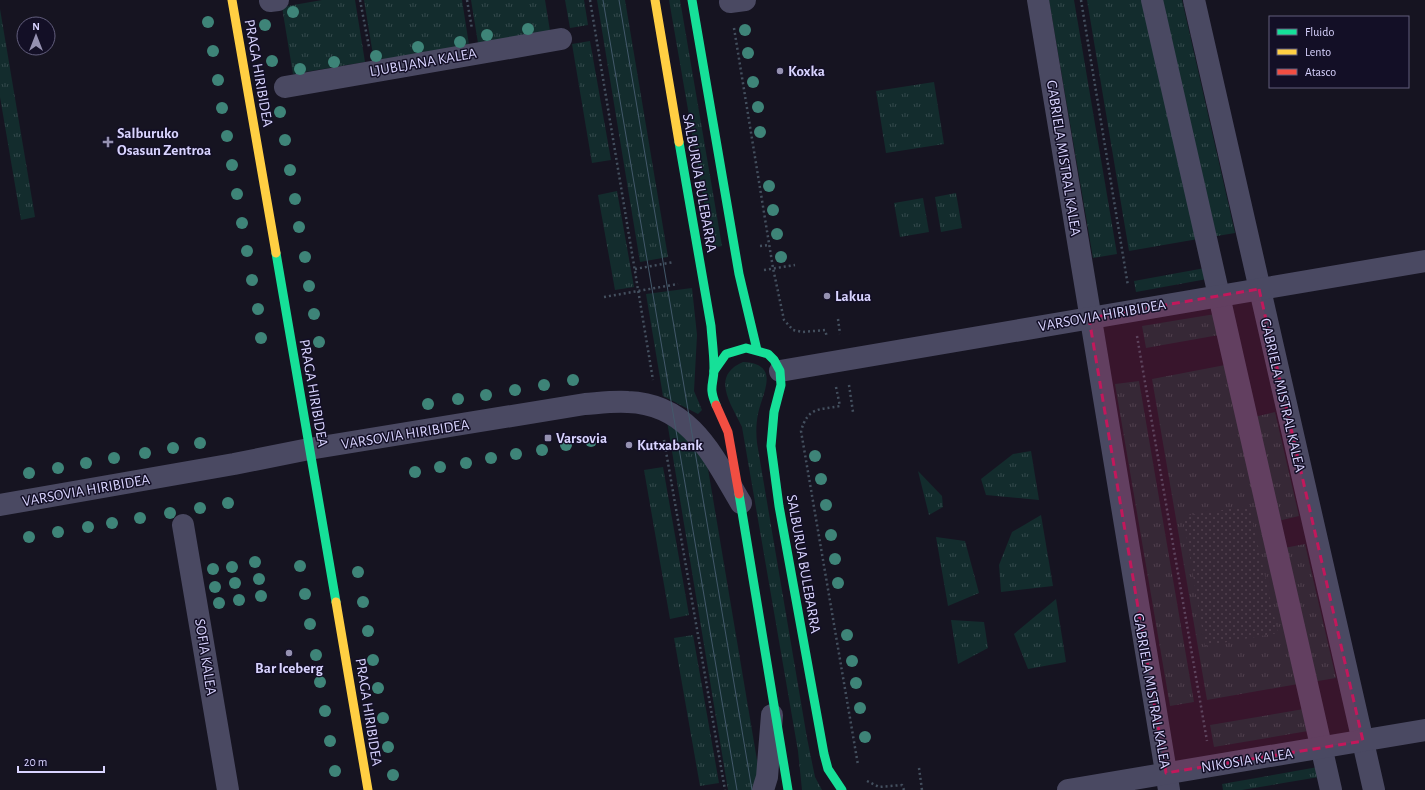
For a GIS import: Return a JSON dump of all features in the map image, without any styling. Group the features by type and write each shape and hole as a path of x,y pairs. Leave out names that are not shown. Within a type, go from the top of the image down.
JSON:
{"main road":[{"name":"PRAGA HIRIBIDEA","path":"232,0 368,790"},
{"name":"SALBURUA BULEBARRA","path":"655,0 710,326 714,371"},
{"name":"SALBURUA BULEBARRA","path":"692,0 739,274 757,350 741,349 726,354 714,371 710,382 712,395 728,432 773,693 788,790"},
{"path":"757,350 768,354 780,370"},
{"name":"SALBURUA BULEBARRA","path":"780,370 781,385 771,429 771,446 779,506 824,754 828,769 842,790"}],"street":[{"name":"GABRIELA MISTRAL KALEA","path":"1038,0 1167,782"},
{"path":"1152,0 1330,790"},
{"name":"GABRIELA MISTRAL KALEA","path":"1194,0 1374,790"},
{"name":"LJUBLJANA KALEA","path":"285,87 561,39"},
{"name":"VARSOVIA HIRIBIDEA","path":"780,370 1425,261"},
{"name":"VARSOVIA HIRIBIDEA","path":"0,504 234,464 309,449 585,404 629,402 658,407 673,414 691,427 708,447 741,504"},
{"name":"SOFIA KALEA","path":"184,525 228,790"},
{"path":"763,790 767,777 773,693"},
{"name":"NIKOSIA KALEA","path":"1068,790 1167,782 1212,766 1425,730"}],"path":[{"path":"360,0 373,71"},
{"path":"1081,0 1212,766"},
{"path":"737,1 781,308 784,320 793,330 803,332 825,330 840,406 813,412 805,419 801,431 859,772"},
{"path":"919,768 922,790"},
{"path":"864,777 868,782 879,787 902,785 904,790"}],"highlighted area":[{"path":"1259,289 1363,741 1166,773 1089,318"}],"green space":[{"path":"322,0 355,0 365,62 293,74 282,7"},
{"path":"364,0 462,0 469,45 374,61"},
{"path":"471,0 545,0 550,31 478,43"},
{"path":"565,0 584,0 588,25 570,28"},
{"path":"597,0 625,0 668,257 640,262"},
{"path":"669,0 680,0 722,246 712,248"},
{"path":"1049,0 1074,0 1117,254 1093,258"},
{"path":"1087,0 1144,0 1198,239 1129,251"},
{"path":"1160,0 1182,0 1235,233 1211,237"},
{"path":"0,9 35,217 21,220 0,97"},
{"path":"590,41 611,160 592,163 572,44"},
{"path":"934,82 944,144 886,153 876,91"},
{"path":"617,191 634,287 615,290 598,195"},
{"path":"956,193 962,228 941,232 935,197"},
{"path":"923,198 929,232 900,237 894,203"},
{"path":"1205,268 1207,279 1136,292 1134,281"},
{"path":"692,288 697,335 694,391 702,410 698,414 663,396 646,294"},
{"path":"1215,314 1219,335 1146,348 1142,326"},
{"path":"743,362 755,364 762,368 766,374 767,381 757,421 757,443 807,738 815,777 822,790 802,790 798,751 742,427 726,391 725,383 727,375 733,368"},
{"path":"1225,365 1298,684 1207,700 1152,379"},
{"path":"1139,381 1194,702 1170,706 1115,384"},
{"path":"1275,412 1299,516 1278,521 1254,417"},
{"path":"667,421 679,428 707,463 759,772 756,790 728,790"},
{"path":"1031,451 1039,500 986,495 981,479 1013,454"},
{"path":"663,467 689,615 670,619 644,470"},
{"path":"918,471 942,496 943,507 929,515"},
{"path":"1249,506 1278,633 1205,646 1183,516"},
{"path":"1041,515 1053,586 1001,592 999,565 1012,532"},
{"path":"936,537 965,541 979,593 948,606"},
{"path":"1305,544 1336,678 1312,682 1284,548"},
{"path":"1056,599 1066,662 1028,669 1014,634"},
{"path":"951,620 984,622 988,648 958,664"},
{"path":"693,635 719,783 700,786 674,638"},
{"path":"1304,709 1308,731 1214,747 1210,725"},
{"path":"1318,767 1319,777 1242,790 1223,790 1222,784"}],"tram line":[{"path":"603,0 737,790"},
{"path":"619,0 752,790"}],"traffic: fast":[{"path":"692,0 739,274 757,350"},
{"path":"679,142 711,326 714,368 712,394 716,405"},
{"path":"276,253 336,602"},
{"path":"714,371 726,354 746,348 768,354 774,360 780,371 781,385 774,412 771,446 779,506 824,754 828,769 842,790"},
{"path":"739,494 788,790"}],"traffic: slow":[{"path":"232,0 276,253"},
{"path":"655,0 679,142"},
{"path":"336,602 368,790"}],"traffic: jam":[{"path":"716,405 728,432 739,494"}],"place":[{"name":"Koxka","path":"780,71"},
{"name":"Salburuko Osasun Zentroa","path":"108,142"},
{"name":"Lakua","path":"827,296"},
{"name":"Varsovia","path":"548,438"},
{"name":"Kutxabank","path":"629,445"},
{"name":"Bar Iceberg","path":"289,653"}]}
